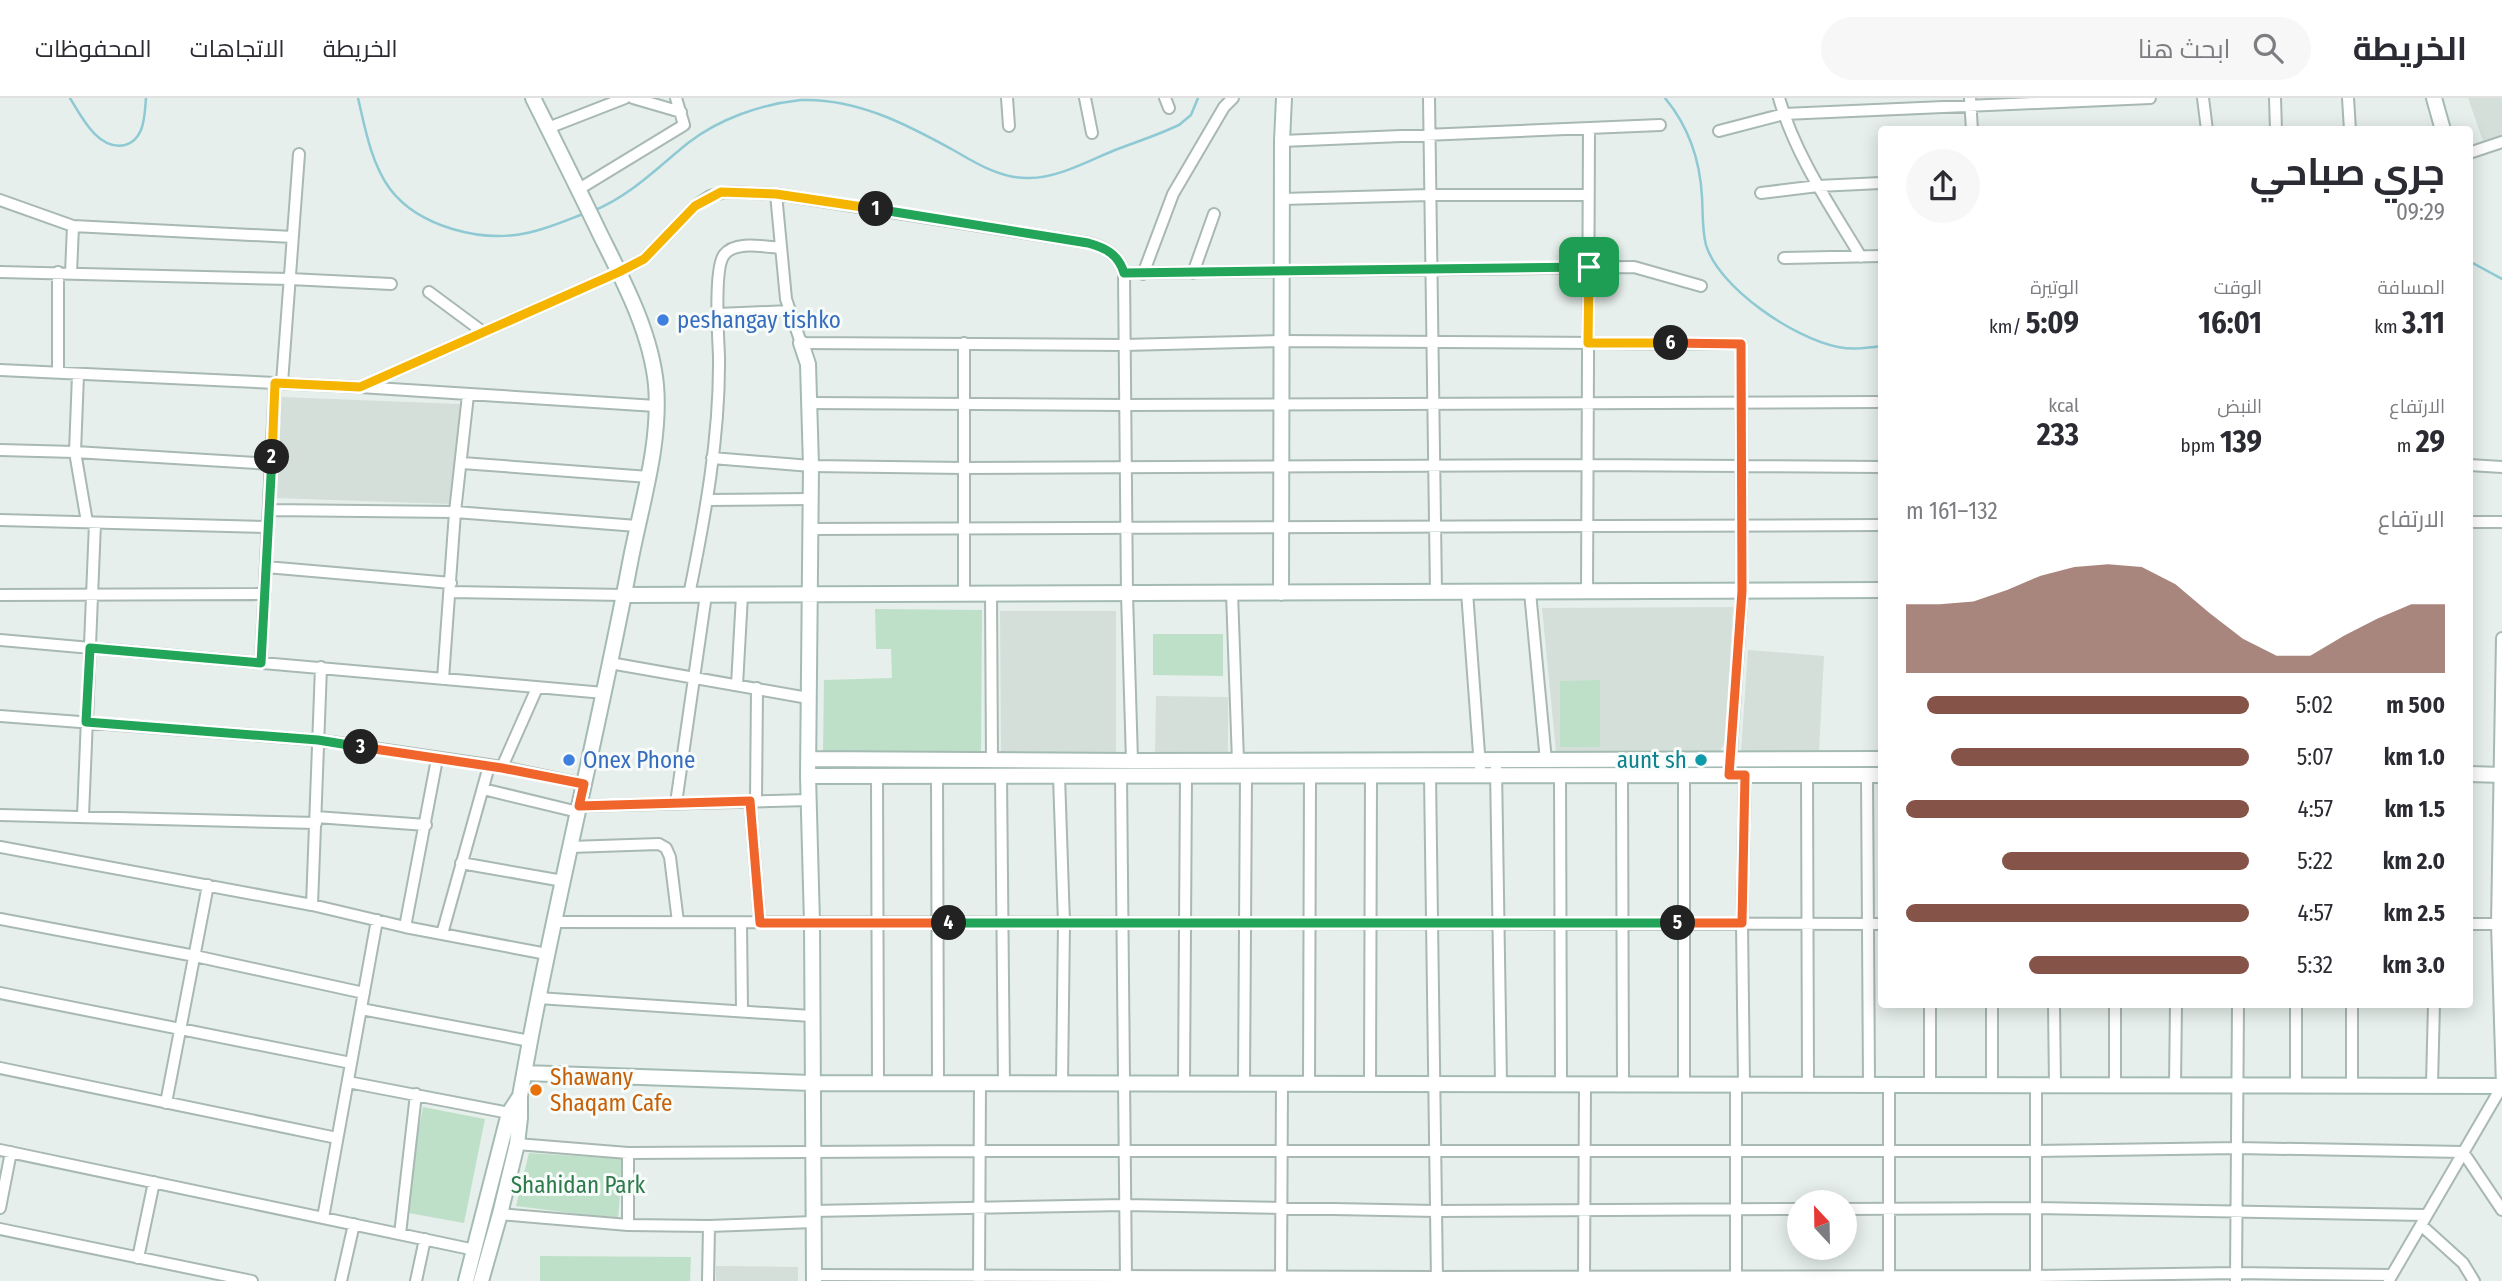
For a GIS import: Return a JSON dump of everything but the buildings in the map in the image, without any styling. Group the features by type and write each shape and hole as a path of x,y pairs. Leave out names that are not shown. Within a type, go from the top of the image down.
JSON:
{"street":[{"path":"481,1281 517,1144 520,1096 538,998 649,477 656,406 656,385 647,344 619,272 533,98"},
{"path":"548,128 625,98"},
{"path":"633,98 681,113"},
{"path":"580,190 684,125 676,98"},
{"path":"1007,98 1009,126"},
{"path":"1085,98 1093,134"},
{"path":"1143,274 1173,194 1224,107 1233,98"},
{"path":"1281,593 1284,98"},
{"path":"1429,98 1436,592"},
{"path":"1779,98 1818,186 1861,257"},
{"path":"1718,131 1784,114 1970,102 2150,98"},
{"path":"2203,98 2206,126"},
{"path":"2275,98 2276,126"},
{"path":"2348,98 2350,126"},
{"path":"2434,98 2442,126"},
{"path":"1970,102 1972,126"},
{"path":"1282,141 1660,125"},
{"path":"1587,592 1589,129"},
{"path":"2473,152 2502,142"},
{"path":"261,663 271,464 290,279 299,154"},
{"path":"1761,194 1818,186 1878,183"},
{"path":"360,387 644,259 689,211 710,196 726,191 776,194 1088,243 1110,251 1124,273 1127,594 1132,761"},
{"path":"776,194 780,248 790,311 807,364 809,402 811,529 808,800 812,922 814,1278 2390,1278 2502,1086 2502,638"},
{"path":"1282,199 1588,195"},
{"path":"0,200 73,226 293,237"},
{"path":"1193,273 1214,214"},
{"path":"71,272 73,226"},
{"path":"689,595 708,500 719,376 720,268 725,253 737,247 780,248"},
{"path":"1784,258 1878,256"},
{"path":"1124,273 1634,267 1701,286"},
{"path":"0,272 71,272 391,284"},
{"path":"58,272 58,373"},
{"path":"429,292 484,332"},
{"path":"718,314 790,311"},
{"path":"802,342 1124,345 1282,341 1741,344 1742,591 1730,768"},
{"path":"964,343 964,594"},
{"path":"0,370 360,387 656,406"},
{"path":"78,374 75,452 91,522 93,595 83,816"},
{"path":"443,679 468,395"},
{"path":"809,402 1124,405 1877,402"},
{"path":"0,450 271,464"},
{"path":"712,457 811,466 964,468 1587,465 1878,467"},
{"path":"462,463 649,477"},
{"path":"2473,466 2502,467"},
{"path":"708,500 810,499"},
{"path":"269,510 456,512 637,526"},
{"path":"0,520 268,527"},
{"path":"2473,522 2502,522"},
{"path":"811,529 1878,525"},
{"path":"266,567 451,588 624,596 1878,590"},
{"path":"1467,592 1480,768"},
{"path":"1530,592 1546,761"},
{"path":"1232,593 1238,761"},
{"path":"0,595 265,594"},
{"path":"991,594 992,761"},
{"path":"676,803 706,595"},
{"path":"737,685 743,595"},
{"path":"0,640 604,693"},
{"path":"610,663 808,698"},
{"path":"312,905 321,667"},
{"path":"502,768 537,688"},
{"path":"757,688 753,801 760,923"},
{"path":"0,716 318,740 502,768 584,784"},
{"path":"405,926 437,759"},
{"path":"809,759 1238,761 1401,768 1496,768 1560,775 1684,776 1730,768 1745,775 1874,775 1868,923 1869,1084"},
{"path":"1496,768 1546,761 1730,768 1878,759"},
{"path":"442,934 489,766"},
{"path":"808,776 1371,775 1401,768 1430,775 1480,768"},
{"path":"1496,768 1500,1083"},
{"path":"1807,774 1808,1084"},
{"path":"2473,774 2501,775"},
{"path":"1001,775 1004,1083"},
{"path":"1059,775 1064,923 1062,1083"},
{"path":"1121,775 1126,1278"},
{"path":"1184,1083 1186,775"},
{"path":"1244,1083 1246,775"},
{"path":"1309,1083 1310,775"},
{"path":"1370,1083 1371,775"},
{"path":"1430,775 1437,1279"},
{"path":"1560,775 1561,1084"},
{"path":"1622,775 1623,1084"},
{"path":"1736,1278 1736,1151 1740,1084 1745,775"},
{"path":"877,776 878,1083"},
{"path":"937,776 938,1083"},
{"path":"1684,776 1684,1084"},
{"path":"482,789 578,809 676,803 808,800"},
{"path":"0,815 316,820 426,825"},
{"path":"570,847 659,844 666,848 670,857 678,922"},
{"path":"0,847 312,905 547,954"},
{"path":"461,863 563,881"},
{"path":"166,1103 208,885"},
{"path":"0,919 194,956 364,993"},
{"path":"323,1218 377,920"},
{"path":"554,922 1878,923"},
{"path":"741,923 742,1011"},
{"path":"2473,924 2500,924"},
{"path":"0,993 351,1063"},
{"path":"538,998 811,1016"},
{"path":"1930,1008 1930,1084"},
{"path":"1992,1008 1992,1084"},
{"path":"2054,1008 2055,1084"},
{"path":"2115,1008 2115,1084"},
{"path":"2175,1085 2176,1008"},
{"path":"2236,1277 2238,1008"},
{"path":"2296,1008 2296,1084"},
{"path":"2352,1008 2352,1085"},
{"path":"2432,1084 2434,1008"},
{"path":"361,1009 530,1041"},
{"path":"0,1068 337,1138"},
{"path":"524,1073 811,1083 2502,1086"},
{"path":"348,1082 509,1113"},
{"path":"979,1278 980,1083"},
{"path":"1281,1278 1282,1083"},
{"path":"1584,1278 1585,1084"},
{"path":"1889,1084 1889,1279"},
{"path":"2036,1084 2036,1279"},
{"path":"400,1234 416,1094"},
{"path":"466,1281 509,1113 520,1096"},
{"path":"517,1144 628,1153 2036,1151 2237,1148 2463,1152"},
{"path":"0,1208 6,1151 475,1250"},
{"path":"2463,1152 2502,1210"},
{"path":"628,1153 628,1225"},
{"path":"138,1258 154,1182"},
{"path":"500,1214 628,1225 709,1226 813,1216 980,1207 1125,1205 1436,1210 1787,1209"},
{"path":"1857,1209 2036,1208 2236,1212 2423,1220 2463,1263 2474,1281"},
{"path":"341,1281 354,1224"},
{"path":"708,1281 709,1226"},
{"path":"0,1229 252,1281"},
{"path":"416,1281 425,1239"},
{"path":"192,1281 194,1269"}],"shaded area":[{"path":"2468,98 2502,98 2502,135 2483,141"},
{"path":"281,397 460,404 450,504 275,498"},
{"path":"1733,607 1726,741 1720,751 1556,752 1542,608"},
{"path":"1000,611 1116,611 1116,753 1001,754"},
{"path":"1748,650 1824,656 1819,751 1741,751"},
{"path":"1156,696 1228,697 1228,752 1155,753"},
{"path":"716,1266 798,1267 798,1281 716,1281"}],"green space":[{"path":"875,609 982,610 981,753 823,753 824,680 892,678 891,649 876,649"},
{"path":"1153,634 1223,634 1223,676 1153,675"},
{"path":"1600,680 1600,747 1560,747 1560,681"},
{"path":"423,1107 485,1119 464,1223 403,1212"},
{"name":"Shahidan Park","path":"529,1153 623,1159 618,1219 516,1206"},
{"path":"540,1256 691,1257 690,1281 540,1281"}],"waterway":[{"path":"70,98 79,114 99,138 115,145 128,144 138,135 143,122 146,98"},
{"path":"358,98 370,145 383,179 402,202 434,222 472,233 509,236 542,229 583,214"},
{"path":"593,211 631,189 700,134 741,114 786,102 822,101 862,108 919,132 990,170 1029,178 1062,172 1179,125 1191,115 1198,98"},
{"path":"1665,98 1681,120 1692,144 1701,183 1706,245 1726,278 1761,309 1801,334 1844,348 1878,346"},
{"path":"2473,263 2502,279"}],"place":[{"name":"peshangay tishko","path":"663,320"},
{"name":"Onex Phone","path":"569,760"},
{"name":"aunt sh","path":"1701,760"},
{"name":"Shawany Shaqam Cafe","path":"536,1090"}],"route":[{"path":"732,191 776,194 1088,243 1110,251 1124,273 1589,267 1588,343 1741,344 1742,591 1729,775 1745,775 1742,923 760,923 750,801 579,806 584,784 502,768 318,740 86,722 90,648 261,663 275,383 360,387 644,259 689,211 716,194 732,191"}]}
